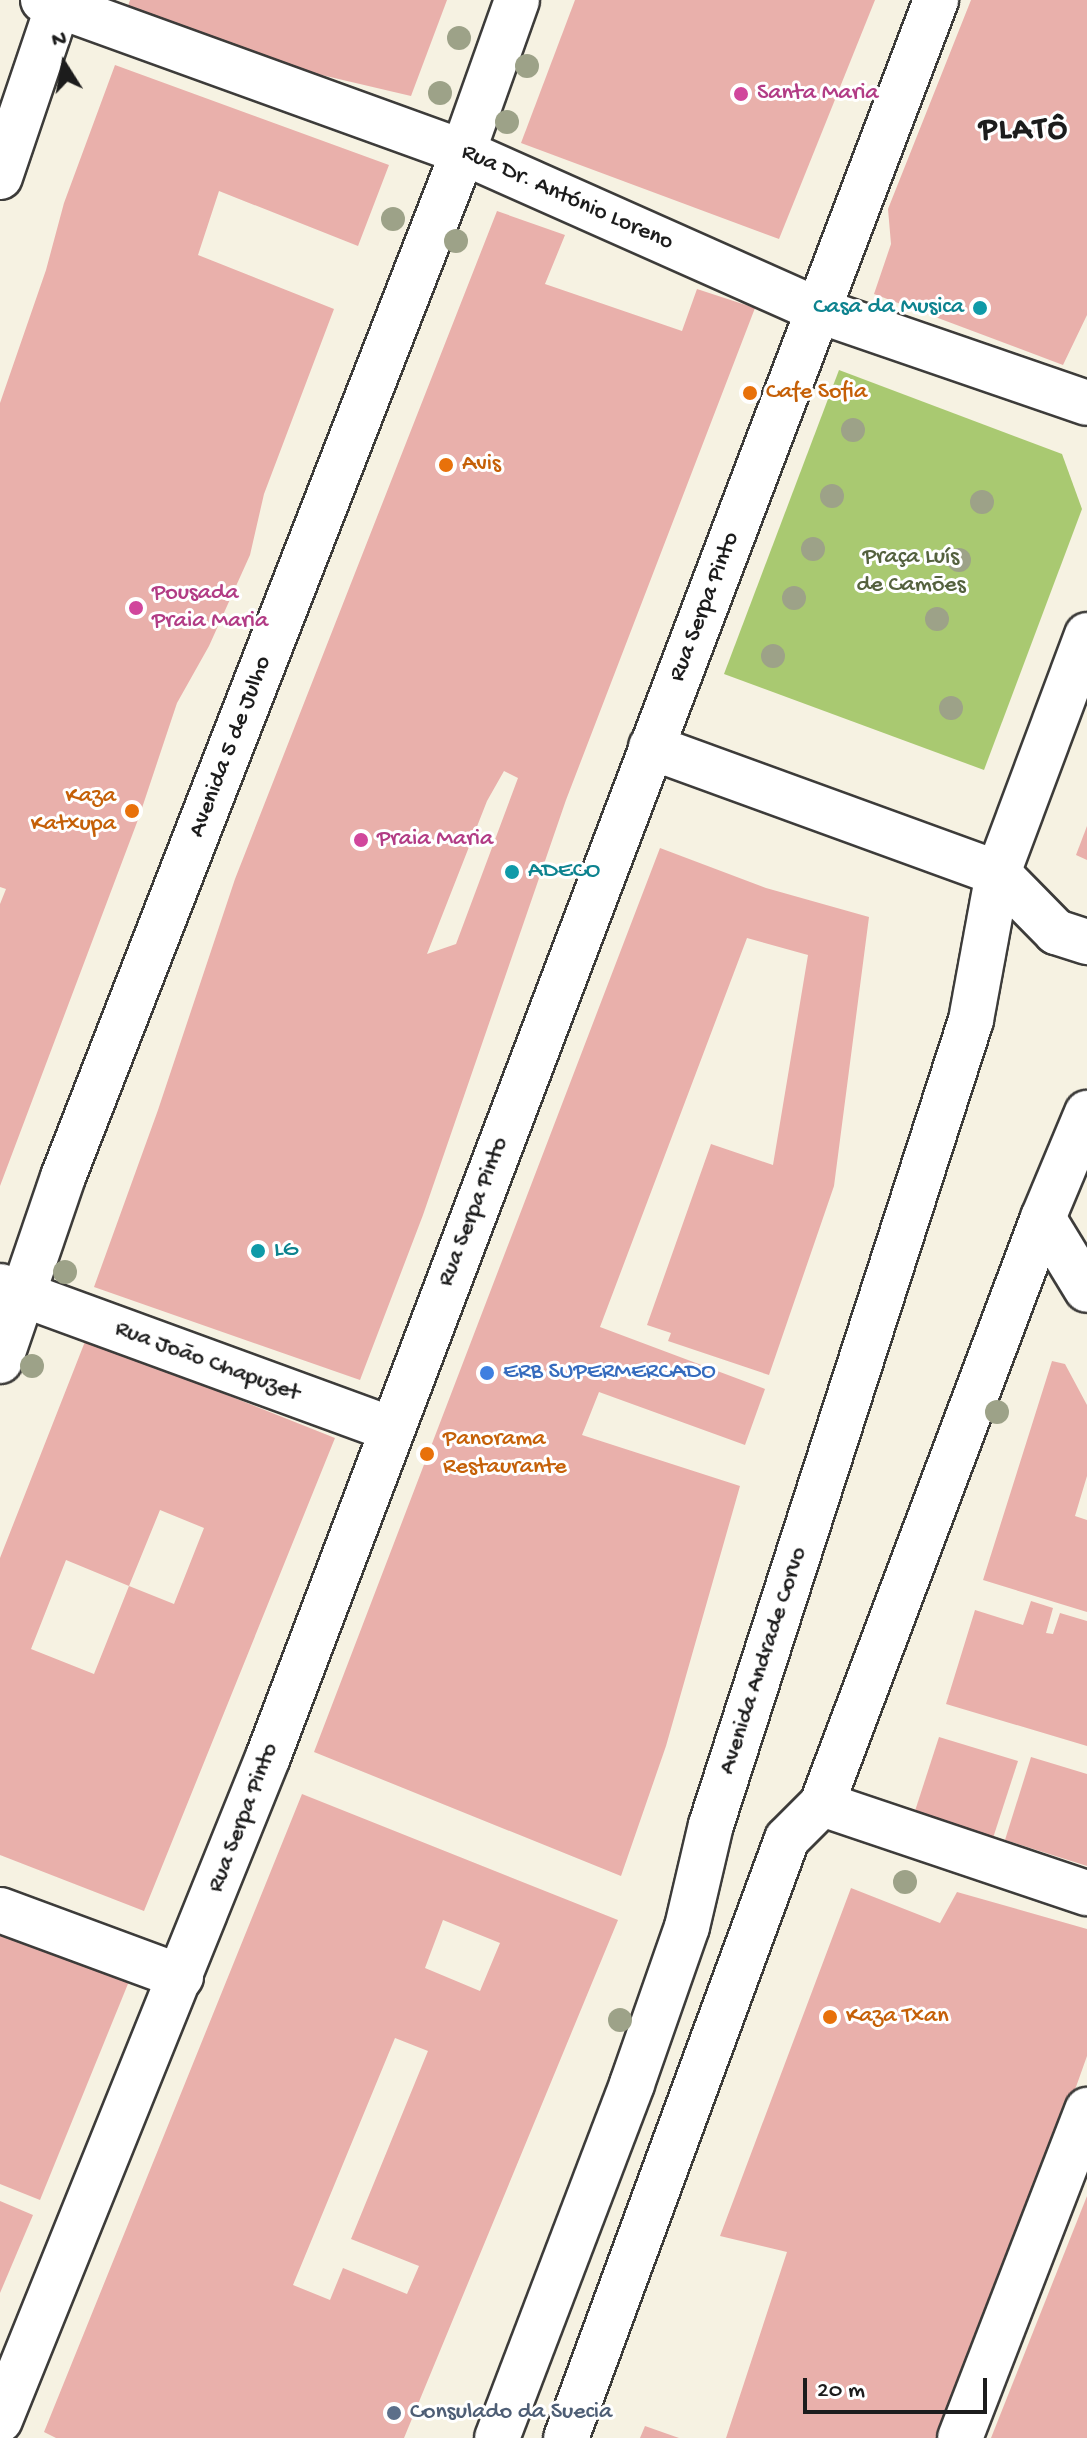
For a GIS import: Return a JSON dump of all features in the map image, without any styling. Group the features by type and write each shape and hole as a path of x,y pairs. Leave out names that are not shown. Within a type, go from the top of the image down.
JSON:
{"street":[{"name":"Avenida 5 de Julho","path":"0,1361 12,1291 63,1177 463,152 517,0"},
{"name":"Rua Serpa Pinto","path":"0,2420 181,1977 820,311 936,0"},
{"name":"Rua Dr. António Loreno","path":"54,2 463,152 820,311 1087,403"},
{"path":"0,177 54,2"},
{"name":"Avenida Andrade Corvo","path":"497,2438 632,2084 687,1927 711,1825 971,1020 998,873 1087,635"},
{"path":"651,747 998,873 1056,932 1087,942"},
{"path":"566,2438 787,1839 822,1804 1043,1218 1087,1113"},
{"path":"1043,1218 1087,1290"},
{"name":"Rua João Chapuzet","path":"12,1291 391,1429"},
{"path":"822,1804 1087,1893"},
{"path":"0,1910 181,1977"},
{"path":"960,2438 1087,2110"}],"green space":[{"name":"Praça Luís de Camões","path":"839,370 1062,454 1082,509 984,770 724,674"}],"building":[{"path":"130,0 447,0 411,96 279,65 128,6"},
{"path":"575,0 875,0 779,239 521,143"},
{"path":"971,0 1087,0 1087,315 1063,365 874,294 891,244 888,209"},
{"path":"115,65 389,165 358,246 219,191 198,255 334,309 264,494 250,555 209,646 177,703 139,817 0,1186 0,904 6,889 0,887 0,403 46,270 64,203"},
{"path":"497,211 565,235 545,284 682,331 697,289 755,308 566,800 423,1215 360,1380 94,1287 158,1110 235,879","holes":["504,771 518,778 456,944 427,954 487,801"]},
{"path":"1087,826 1087,860 1076,855"},
{"path":"660,848 766,888 869,917 834,1186 769,1375 668,1341 671,1333 647,1325 711,1144 773,1165 808,955 747,938 600,1327 765,1389 745,1445 599,1392 582,1435 740,1486 666,1746 621,1876 314,1752"},
{"path":"86,1339 335,1438 144,1911 0,1855 0,1558","holes":["160,1510 204,1528 174,1604 129,1586","66,1560 129,1586 94,1674 31,1649"]},
{"path":"1052,1361 1065,1364 1087,1405 1087,1476 1075,1516 1087,1520 1087,1612 983,1580"},
{"path":"1031,1601 1053,1608 1046,1633 1053,1634 1060,1613 1087,1621 1087,1746 946,1704 975,1610 1023,1625"},
{"path":"939,1737 1018,1761 993,1838 914,1814"},
{"path":"1031,1757 1087,1774 1087,1866 1005,1840"},
{"path":"302,1794 618,1920 404,2438 56,2438 44,2432","holes":["443,1920 500,1943 480,1991 425,1968","395,2038 428,2051 351,2239 419,2266 407,2294 343,2268 330,2300 293,2285"]},
{"path":"851,1888 940,1923 957,1892 1087,1929 1087,2056 951,2438 726,2438 787,2252 720,2236"},
{"path":"0,1915 134,1969 40,2200 0,2184"},
{"path":"1087,2196 1087,2438 991,2438"},
{"path":"0,2201 33,2215 0,2293"},
{"path":"645,2426 679,2438 640,2438"}],"place":[{"name":"Santa Maria","path":"741,94"},
{"name":"Casa da Musica","path":"980,308"},
{"name":"Cafe Sofia","path":"750,393"},
{"name":"Avis","path":"446,465"},
{"name":"Pousada Praia Maria","path":"136,608"},
{"name":"Kaza Katxupa","path":"132,811"},
{"name":"Praia Maria","path":"361,840"},
{"name":"ADECO","path":"512,872"},
{"name":"LG","path":"258,1251"},
{"name":"ERB SUPERMERCADO","path":"487,1373"},
{"name":"Panorama Restaurante","path":"427,1454"},
{"name":"Kaza Txan","path":"830,2017"},
{"name":"Consulado da Suecia","path":"394,2413"}],"district":[{"name":"PLATÔ","path":"1024,131"}]}
